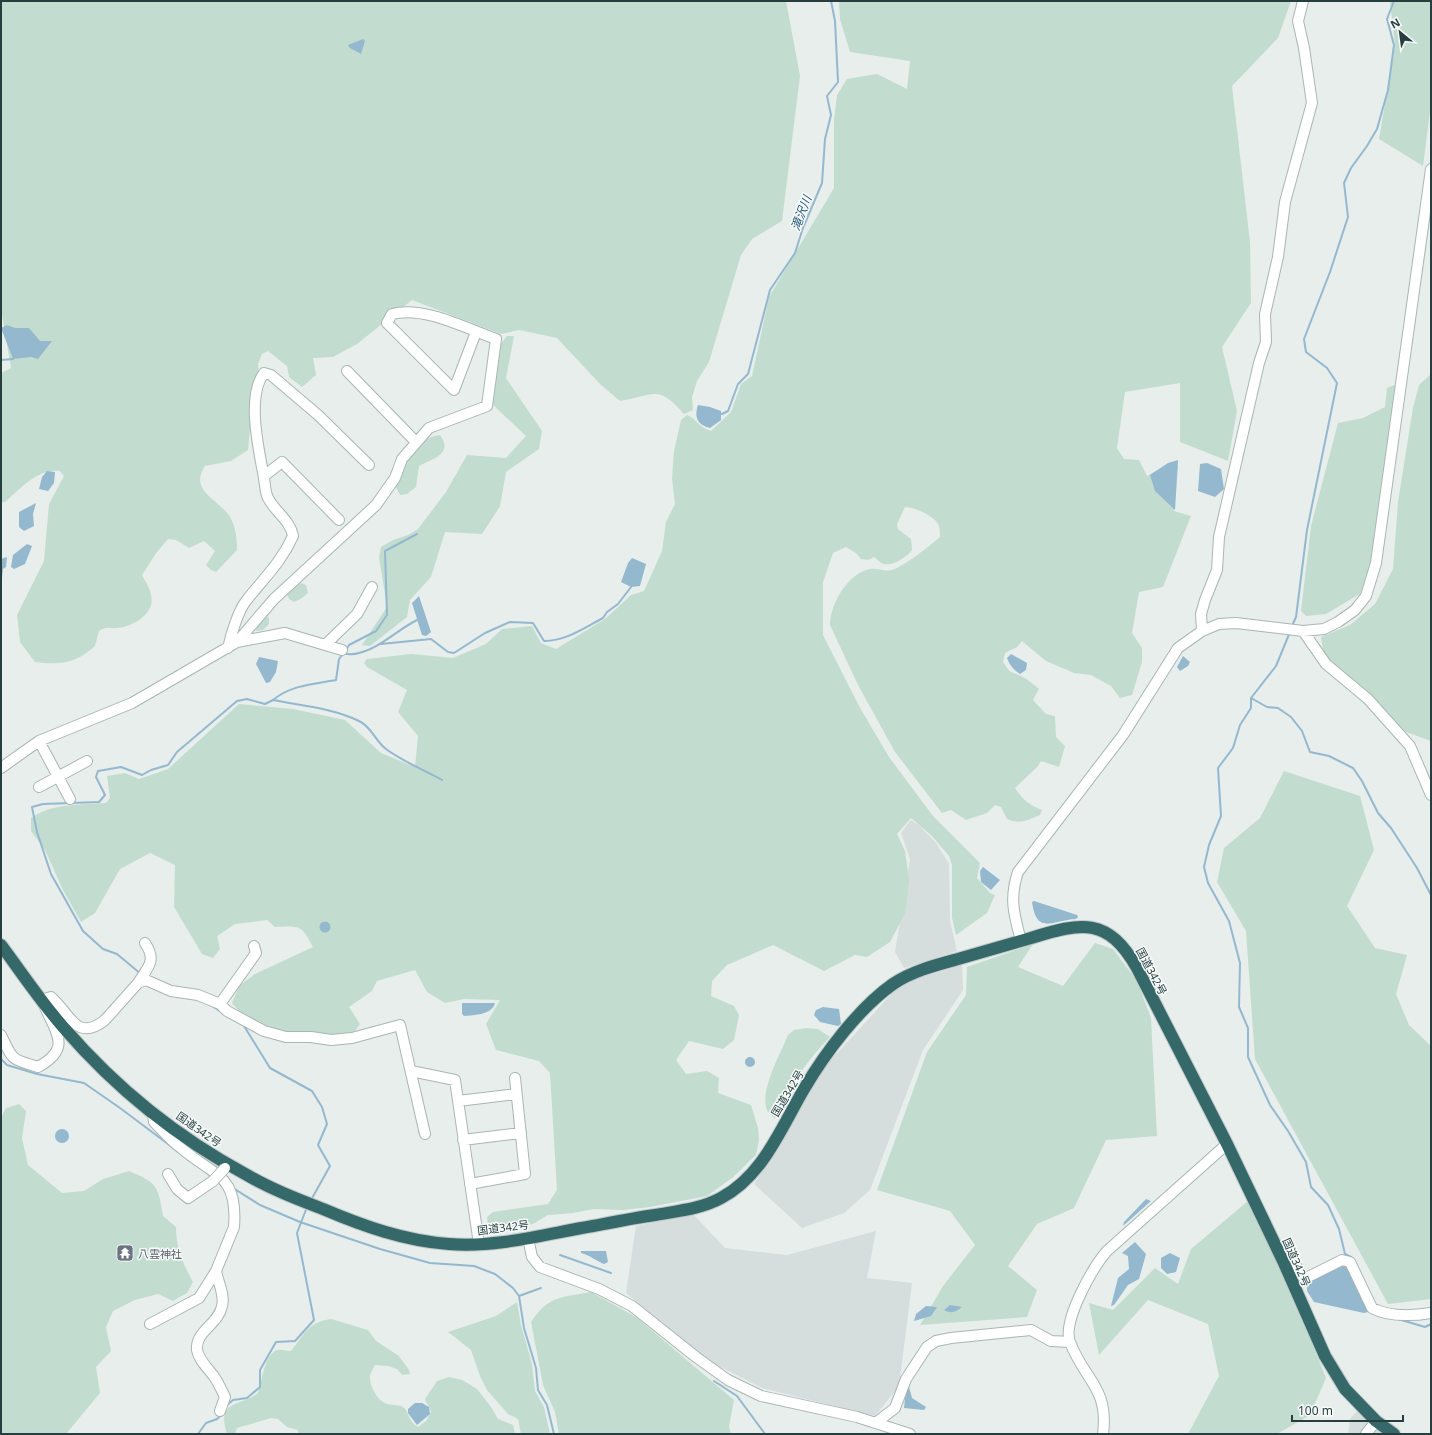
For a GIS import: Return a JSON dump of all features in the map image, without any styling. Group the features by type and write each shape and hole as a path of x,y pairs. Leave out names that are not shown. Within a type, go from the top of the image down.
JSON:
{"highway":[{"name":"国道342号","path":"1,945 62,1026 87,1053 153,1113 227,1167 269,1187 372,1227 426,1242 479,1244 528,1238 691,1208 718,1200 740,1186 759,1166 807,1084 827,1055 848,1028 881,994 896,982 916,973 1056,930 1081,926 1094,928 1110,935 1126,948 1227,1144 1284,1263 1334,1373 1345,1389 1376,1420 1394,1434"}],"street":[{"path":"1202,630 1201,614 1204,600 1218,570 1219,537 1259,363 1266,342 1265,314 1278,257 1285,202 1312,103 1304,48 1298,21 1303,1"},
{"path":"1021,941 1012,901 1013,888 1018,872 1123,735 1178,648 1202,630 1219,624 1236,623 1303,631 1324,629 1338,622 1355,610 1366,596 1376,563 1431,169"},
{"path":"1,768 39,741 132,703 237,642 274,600 376,505 395,478 402,459 429,428 487,406 496,339 422,312 406,311 392,314 387,323 454,390 476,332"},
{"path":"347,371 416,442"},
{"path":"228,648 230,637 244,602 272,571 293,536 292,527 269,500 257,447 255,416 257,394 262,377 267,373 318,415 369,465"},
{"path":"264,476 282,462 339,520"},
{"path":"325,645 357,614 372,587"},
{"path":"1303,631 1326,664 1368,699 1410,746 1431,795"},
{"path":"237,642 285,633 342,650"},
{"path":"39,741 70,799"},
{"path":"40,787 87,761"},
{"path":"1,1035 9,1055 18,1061 38,1067 48,1061 57,1053 60,1042 42,1000 51,998 77,1026 88,1028 100,1024 138,983 152,962 151,952 145,943"},
{"path":"220,1004 256,953 254,946"},
{"path":"138,983 146,980 171,991 198,996 220,1004 227,1011 264,1031 286,1037 312,1037 331,1040 352,1038 400,1025 425,1134"},
{"path":"411,1071 455,1080 479,1244"},
{"path":"470,1184 525,1174 515,1078"},
{"path":"458,1101 516,1094"},
{"path":"150,1324 199,1298 216,1271 234,1227 232,1192 222,1178 181,1148 154,1122 153,1113"},
{"path":"464,1140 521,1133"},
{"path":"1103,1434 1102,1399 1070,1342 1068,1328 1078,1300 1096,1264 1135,1225 1227,1144"},
{"path":"168,1174 177,1189 188,1198 213,1181 227,1167"},
{"path":"528,1238 532,1257 540,1267 599,1289 632,1306 696,1357 728,1380 761,1396 877,1422 910,1434"},
{"path":"1284,1263 1296,1266 1304,1278 1342,1260 1350,1262 1372,1308 1378,1311 1411,1316 1431,1314"},
{"path":"216,1271 223,1298 222,1308 219,1317 200,1335 197,1343 200,1359 216,1379 225,1397 220,1411"},
{"path":"877,1422 895,1408 906,1379 927,1347 936,1341 951,1338 1031,1330 1051,1341 1070,1342"},
{"path":"1366,1434 1376,1420"}],"shaded area":[{"path":"911,820 920,826 936,843 949,864 950,921 957,951 904,968 895,952 910,859 901,833"},
{"path":"962,964 963,990 923,1050 870,1190 844,1213 802,1228 754,1184 813,1085 829,1062 895,990 916,979"},
{"path":"693,1214 725,1248 787,1255 876,1231 867,1278 912,1283 899,1386 875,1416 762,1388 711,1362 626,1293 636,1226"},
{"path":"1357,1411 1387,1434 1348,1434 1350,1419"}],"green space":[{"path":"1,1 786,1 800,76 782,221 752,239 741,255 709,362 697,381 692,397 693,410 684,414 668,398 662,395 655,394 620,401 600,384 557,338 519,330 501,334 412,300 357,344 333,357 313,358 316,375 302,387 289,377 287,366 268,351 262,354 258,364 259,374 253,394 248,450 231,461 205,466 200,482 207,494 230,517 236,533 237,550 216,572 211,570 206,565 215,551 204,541 189,548 176,540 168,539 157,552 142,575 150,590 152,602 147,613 142,618 123,627 101,629 99,631 95,646 81,657 74,660 60,663 35,662 20,642 17,615 44,561 49,504 64,476 60,471 44,473 30,480 5,502 1,502 1,373 11,368 1,309"},
{"path":"839,1 1291,1 1278,38 1232,86 1250,242 1251,303 1222,347 1237,411 1228,461 1180,442 1180,383 1125,392 1117,448 1124,459 1139,460 1147,476 1168,464 1178,466 1174,511 1191,516 1163,587 1139,592 1132,633 1142,648 1142,662 1132,695 1120,698 1111,686 1091,675 1074,673 1046,661 1022,641 1017,647 1005,653 1003,662 1008,669 1025,678 1039,689 1033,700 1046,714 1055,716 1056,737 1065,746 1059,767 1041,761 1038,766 1015,788 1026,801 1042,810 1040,815 1020,822 1007,819 1001,807 995,805 987,813 966,820 951,810 942,813 895,752 858,685 830,625 833,608 837,599 854,576 870,569 887,571 892,570 910,560 940,537 940,529 937,523 933,518 921,511 905,507 897,524 898,529 911,539 912,550 903,559 894,563 881,563 874,557 868,560 861,559 856,553 846,547 833,553 823,582 823,635 859,706 889,757 933,816 980,863 977,878 990,893 995,895 987,913 956,935 952,918 952,865 949,856 932,836 911,818 897,834 905,851 909,880 905,914 890,942 867,957 855,955 824,971 773,945 727,965 712,981 711,996 734,1006 739,1015 734,1040 723,1049 689,1041 676,1060 686,1074 707,1071 719,1078 718,1093 751,1105 758,1128 759,1140 756,1155 732,1178 707,1196 650,1207 623,1210 594,1209 573,1213 548,1215 533,1224 495,1232 488,1226 487,1217 493,1212 548,1204 557,1190 550,1073 539,1061 496,1050 486,1024 500,1000 464,999 445,1003 427,992 415,970 377,981 372,991 349,1007 360,1024 355,1031 335,1038 318,1033 270,1030 245,1018 232,1003 239,986 255,974 313,947 302,930 290,926 275,927 267,920 235,924 217,936 220,949 213,958 202,954 174,907 175,865 150,853 120,869 95,913 81,922 63,890 45,850 31,831 31,818 39,813 57,807 106,803 110,798 107,776 125,773 139,779 168,769 239,704 293,709 345,720 381,753 415,767 418,736 398,712 407,690 367,667 364,663 367,659 411,654 453,658 486,644 502,629 532,626 541,643 556,649 605,619 631,595 644,591 662,551 666,522 675,504 672,478 674,451 681,420 687,415 711,431 731,412 741,384 752,376 769,297 834,188 834,121 837,95 847,79 877,74 907,89 910,61 850,52 840,19"},
{"path":"1390,1 1431,1 1431,104 1423,166 1379,139 1395,45"},
{"path":"507,336 514,336 506,378 542,431 539,449 506,472 500,506 482,534 445,532 431,577 410,600 407,617 370,646 362,645 387,607 379,557 381,547 418,529 446,492 467,455 506,458 526,436 492,404 499,346"},
{"path":"1431,374 1431,741 1406,732 1356,687 1324,656 1321,637 1350,625 1375,604 1393,569 1398,502 1413,408 1419,385"},
{"path":"1394,385 1398,389 1372,563 1363,592 1326,614 1306,616 1301,611 1311,526 1338,423 1363,418 1385,407 1387,388"},
{"path":"440,435 444,442 443,451 440,455 419,466 416,487 407,494 400,495 396,487 402,470 412,454 424,441"},
{"path":"301,583 306,585 308,593 294,602 289,599 287,594"},
{"path":"265,615 269,618 269,624 263,630 256,631 257,623"},
{"path":"1284,771 1360,796 1374,850 1347,906 1375,948 1407,955 1396,994 1409,1025 1431,1046 1431,1299 1388,1304 1255,1059 1246,931 1217,882 1224,848 1260,818"},
{"path":"1095,943 1113,949 1137,981 1151,1018 1157,1136 1106,1140 1074,1208 1037,1224 1008,1266 1037,1290 1027,1317 920,1325 943,1286 975,1245 950,1211 877,1190 927,1052 966,995 967,967 1033,944 1018,967 1063,986"},
{"path":"806,1028 818,1029 830,1037 821,1046 799,1075 786,1096 775,1119 768,1111 765,1102 768,1083 788,1035 794,1030"},
{"path":"19,1104 26,1111 22,1138 28,1165 62,1193 84,1191 103,1179 129,1171 146,1179 155,1187 160,1198 163,1216 176,1227 177,1242 181,1256 193,1282 187,1293 173,1301 158,1294 135,1300 113,1311 106,1327 111,1351 96,1367 100,1393 66,1434 1,1434 1,1118 6,1108"},
{"path":"1248,1201 1278,1258 1326,1378 1310,1415 1277,1434 1188,1434 1219,1376 1208,1324 1148,1300 1099,1355 1089,1303 1113,1310 1155,1268 1178,1284 1191,1249"},
{"path":"591,1292 636,1317 734,1400 729,1426 731,1434 559,1434 555,1412 543,1385 531,1322 543,1307 556,1299"},
{"path":"517,1302 521,1325 532,1364 535,1391 544,1407 550,1434 521,1434 518,1419 508,1414 487,1390 480,1376 471,1350 448,1332 496,1316"},
{"path":"331,1319 368,1330 376,1341 399,1356 409,1370 410,1374 402,1375 397,1369 388,1366 375,1365 370,1376 371,1384 379,1399 387,1404 403,1407 410,1420 418,1427 426,1421 431,1412 425,1399 437,1381 449,1377 462,1380 477,1389 498,1419 513,1425 515,1434 298,1434 298,1430 287,1427 278,1419 271,1418 237,1428 235,1434 227,1434 224,1423 227,1410 231,1406 258,1393 264,1369 273,1352 279,1350 291,1351 307,1330 312,1326"}],"water":[{"path":"363,39 365,41 361,54 350,48 348,45"},
{"path":"7,325 15,328 29,328 40,341 52,341 38,359 31,357 13,359 1,328"},
{"path":"698,405 721,411 721,420 710,428 702,425 699,423 696,413"},
{"path":"1178,460 1175,510 1155,491 1150,475 1168,463"},
{"path":"1207,463 1221,469 1224,489 1215,497 1198,491 1200,464"},
{"path":"47,471 55,472 54,483 48,491 39,489 42,477"},
{"path":"36,503 33,514 34,526 24,531 19,527 19,512"},
{"path":"27,544 32,546 25,564 14,569 11,567 13,555"},
{"path":"7,557 6,567 3,569 2,578 1,559"},
{"path":"632,558 646,564 640,586 631,587 621,582 628,563"},
{"path":"419,596 431,632 426,636 422,635 412,603"},
{"path":"1011,654 1027,663 1026,670 1020,674 1012,668 1008,661 1007,658"},
{"path":"1183,656 1190,662 1188,666 1180,671 1177,667"},
{"path":"259,657 278,661 276,672 270,682 266,683 256,664"},
{"path":"983,867 1000,880 991,890 981,882 980,871"},
{"path":"1034,901 1077,915 1078,917 1076,919 1047,924 1042,923 1034,913 1032,902"},
{"path":"325,921 329,923 331,927 329,931 325,933 321,931 319,927 321,923"},
{"path":"462,1003 495,1003 487,1012 477,1015 464,1016 462,1014"},
{"path":"823,1007 839,1009 841,1024 838,1026 820,1022 814,1015 816,1010"},
{"path":"750,1057 755,1062 750,1067 745,1062"},
{"path":"62,1129 67,1131 69,1136 67,1141 62,1143 57,1141 55,1136 57,1131"},
{"path":"1146,1199 1151,1201 1123,1226 1124,1222"},
{"path":"1135,1242 1146,1254 1139,1279 1128,1285 1114,1305 1111,1306 1118,1278 1129,1269 1128,1256 1122,1253"},
{"path":"581,1251 606,1251 608,1262 604,1264 581,1253"},
{"path":"1170,1253 1180,1258 1176,1272 1167,1274 1161,1268 1161,1258"},
{"path":"1343,1264 1348,1265 1368,1312 1364,1313 1314,1302 1307,1291 1307,1285 1311,1281"},
{"path":"950,1305 962,1307 953,1312 944,1310"},
{"path":"926,1306 937,1307 931,1316 914,1321 916,1314"},
{"path":"909,1387 912,1398 926,1407 924,1410 904,1408 906,1389"},
{"path":"415,1403 422,1403 429,1407 430,1414 417,1425 408,1413 408,1409"}],"waterway":[{"name":"滝沢川","path":"722,414 728,411 738,384 748,374 770,290 795,253 803,228 822,183 825,139 831,115 827,96 838,82 835,21 831,1"},
{"path":"1292,626 1296,617 1307,530 1337,383 1327,368 1306,352 1304,339 1330,272 1348,217 1344,183 1351,168 1377,129 1388,90 1394,45 1387,19 1394,1"},
{"path":"1,360 13,359"},
{"path":"346,650 349,645 376,631 387,615 385,551 417,534"},
{"path":"381,644 431,639 448,652 454,653 485,633 510,622 533,623 544,641 560,639 603,618 607,612 618,604 631,587"},
{"path":"343,654 355,654 367,651 417,620"},
{"path":"1290,632 1276,666 1251,698 1251,708 1240,725 1233,748 1218,768 1221,816 1209,845 1204,867 1208,883 1229,921 1240,963 1239,1007 1248,1028 1248,1057 1270,1105 1288,1131 1306,1162 1311,1187 1328,1205 1339,1229 1345,1254 1351,1257"},
{"path":"273,700 295,688 336,680 339,659 343,654"},
{"path":"1251,698 1267,707 1278,708 1291,717 1302,731 1310,752 1329,756 1353,768 1362,781 1378,813 1391,828 1417,868 1431,895"},
{"path":"141,974 117,954 103,949 83,931 51,874 37,832 32,807 43,804 99,802 105,795 96,777 98,771 121,767 142,775 151,770 168,765 177,752 237,701 247,699 265,704 273,700 328,710 359,721 370,730 386,749 442,780"},
{"path":"212,1006 223,1013"},
{"path":"244,1026 270,1068 312,1091 322,1107 327,1124 318,1145 330,1166 311,1200"},
{"path":"1,1059 7,1065 37,1074 84,1083 212,1177"},
{"path":"233,1188 260,1205 300,1222 380,1249 430,1263 474,1266 495,1274 513,1288 519,1296 524,1328 536,1368 538,1390 547,1405 554,1434"},
{"path":"227,1405 233,1400 247,1398 260,1387 260,1370 276,1342 295,1341 314,1320 297,1233 307,1207"},
{"path":"560,1255 611,1273"},
{"path":"519,1296 541,1288"},
{"path":"1398,1319 1425,1327 1431,1324"},
{"path":"714,1381 737,1396 765,1434"},
{"path":"198,1434 206,1423 217,1419 222,1414"}],"place":[{"name":"八雲神社","path":"125,1253"}]}
